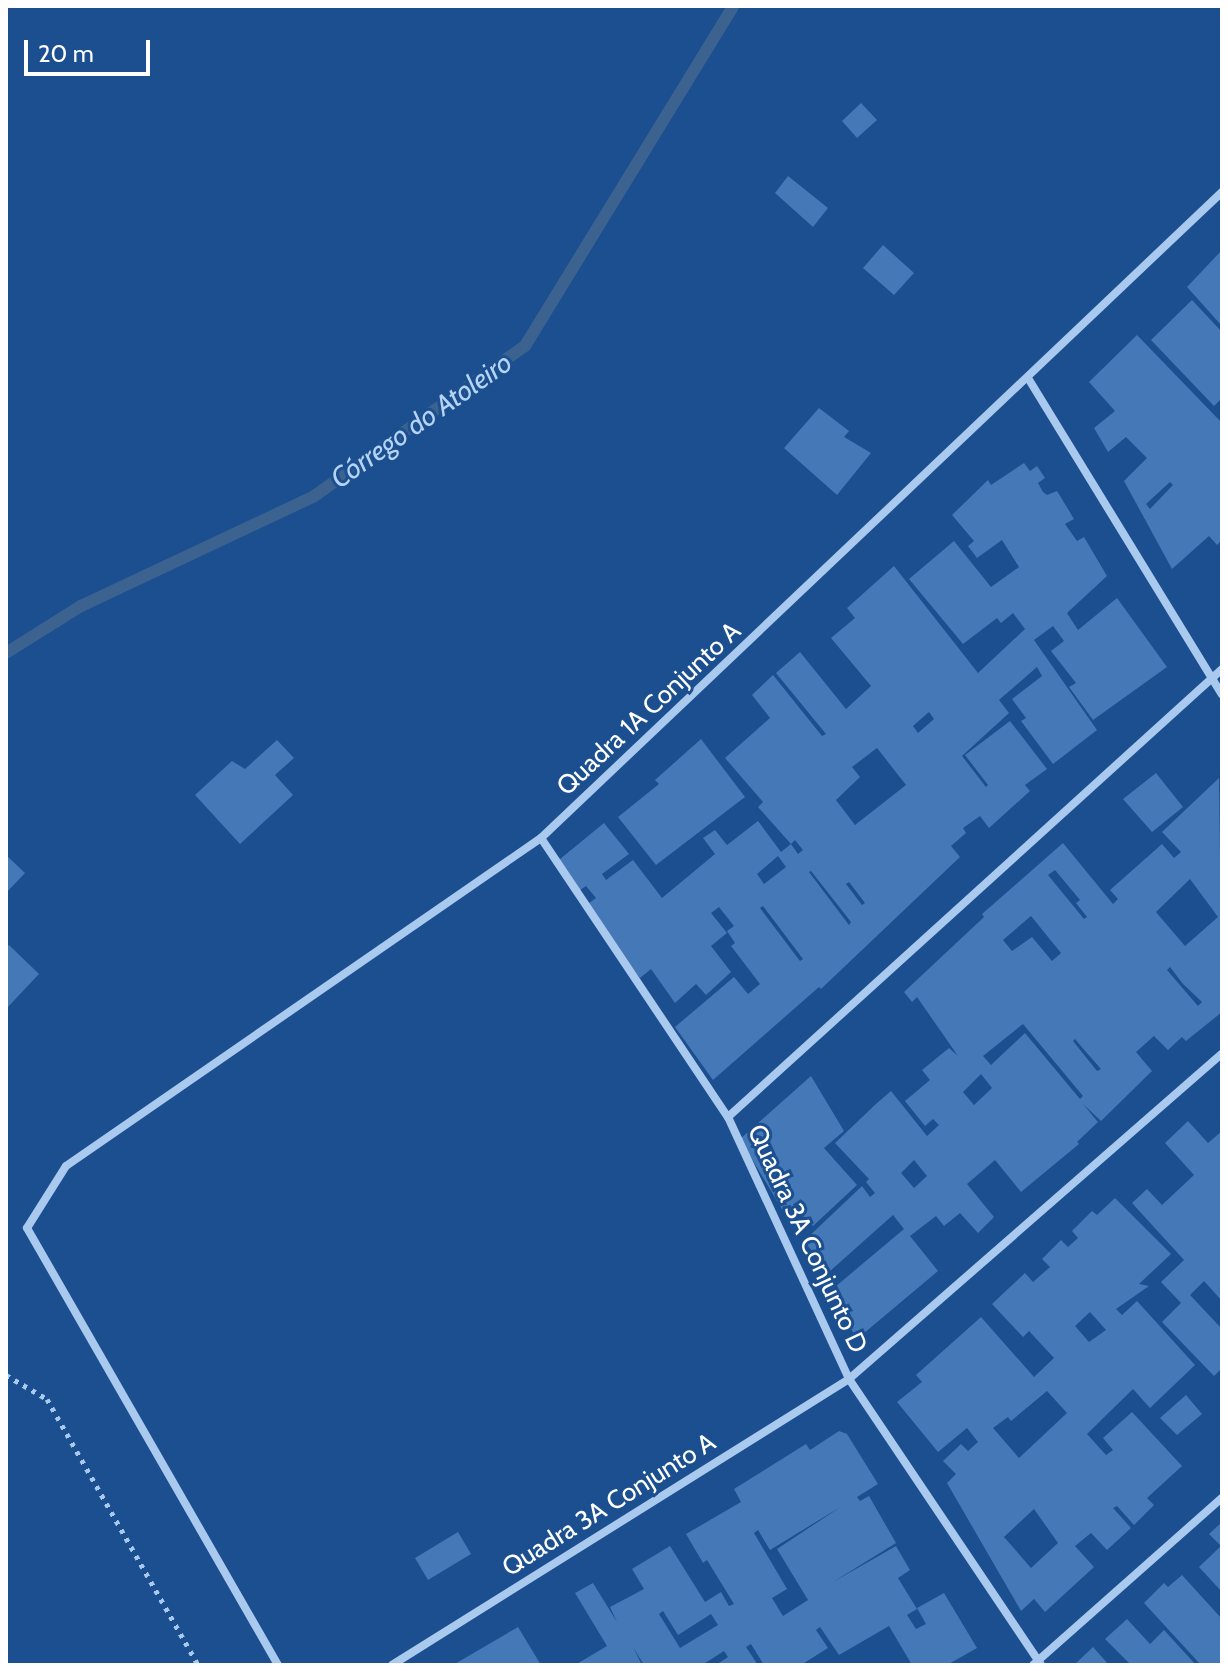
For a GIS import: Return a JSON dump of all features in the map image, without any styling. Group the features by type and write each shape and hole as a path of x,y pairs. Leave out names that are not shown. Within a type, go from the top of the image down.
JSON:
{"street":[{"name":"Quadra 1A Conjunto A","path":"278,1665 27,1228 66,1166 541,838 1222,192"},
{"path":"1028,378 1222,694"},
{"path":"541,838 728,1117 1222,669"},
{"name":"Quadra 3A Conjunto A","path":"392,1665 849,1379 1222,1054"},
{"name":"Quadra 3A Conjunto D","path":"728,1117 849,1379 1038,1664"},
{"path":"1038,1664 1222,1498"}],"path":[{"path":"6,1375 47,1399 198,1665"}],"building":[{"path":"861,103 877,120 857,138 842,121"},
{"path":"788,176 828,208 813,227 775,193"},
{"path":"883,245 914,273 894,295 863,268"},
{"path":"1222,250 1222,326 1187,287"},
{"path":"1192,300 1222,332 1222,398 1214,406 1151,340"},
{"path":"1137,335 1222,423 1222,540 1217,545 1209,536 1172,569 1124,481 1147,458 1126,437 1108,452 1094,428 1115,411 1089,382","holes":["1170,482 1173,485 1150,509 1146,504"]},
{"path":"819,408 849,431 844,437 871,453 837,495 784,448"},
{"path":"1024,463 1030,471 1037,466 1045,478 1038,483 1043,492 1047,495 1057,491 1074,519 1065,524 1077,541 1084,537 1107,576 1067,613 1078,630 1117,598 1167,667 1093,720 1069,687 1076,683 1051,651 1064,641 1053,626 1034,640 1097,730 1053,764 1021,721 1026,718 1012,699 1042,676 1037,667 999,700 1009,713 962,756 986,787 988,785 965,755 1010,721 1047,769 1025,785 1030,791 989,828 980,816 963,828 966,833 951,846 960,857 821,989 819,987 713,1080 675,1027 734,977 748,994 760,984 731,946 735,943 727,931 734,926 719,907 711,913 727,933 711,946 731,972 706,995 696,984 675,1003 651,969 640,978 585,906 596,898 586,886 576,893 554,864 604,823 629,854 602,874 606,880 633,860 662,898 715,854 703,838 715,830 727,845 758,821 781,852 791,844 758,807 763,802 725,758 770,718 752,695 773,675 822,736 826,734 776,673 800,652 846,709 871,686 831,638 855,618 847,608 894,566 978,673 1025,629 1013,613 1001,623 997,618 963,644 909,579 954,541 991,587 1019,567 1002,540 977,558 968,546 974,541 952,515 988,480 991,485","holes":["929,712 934,719 918,733 913,726","877,748 906,785 855,825 836,800 860,777 852,767","795,840 803,850 798,854 791,844","778,856 786,867 764,884 757,874","809,872 851,922 849,925","849,882 865,903 862,905 846,884","763,906 803,959 800,961 760,908"]},
{"path":"701,739 745,797 656,865 618,817 659,784 655,780"},
{"path":"277,740 294,758 275,775 293,795 240,844 195,795 232,761 245,769"},
{"path":"1156,773 1183,807 1152,832 1123,799"},
{"path":"1219,778 1222,1012 1186,1041 1182,1037 1168,1050 1154,1036 1136,1052 1152,1071 1101,1121 1083,1104 1098,1122 1077,1142 1079,1144 1021,1192 995,1160 967,1184 994,1217 978,1233 960,1213 944,1226 936,1216 910,1236 938,1271 857,1339 829,1292 904,1229 893,1215 829,1272 804,1241 862,1186 870,1197 875,1193 866,1182 869,1179 835,1143 877,1103 891,1091 927,1136 939,1125 933,1119 925,1126 905,1101 930,1080 922,1070 949,1048 958,1056 917,997 912,1002 904,992 984,917 982,914 1063,843 1113,904 1118,899 1110,890 1162,844 1174,858 1181,852 1162,832","holes":["1055,870 1080,900 1076,903 1087,917 1084,919 1048,875","1190,879 1218,917 1185,946 1156,912","1031,916 1061,953 1052,961 1032,937 1012,951 1003,940","1170,967 1202,1002 1198,1006 1167,970","1023,1024 1083,1096 1080,1099 1025,1033 991,1065 983,1056","1075,1039 1101,1069 1097,1071 1073,1041","981,1074 992,1088 974,1105 963,1092","914,1160 927,1176 914,1188 901,1173"]},
{"path":"6,855 25,873 6,893"},
{"path":"9,945 39,974 6,1009 6,948"},
{"path":"811,1076 844,1131 824,1148 857,1185 813,1226 795,1208 786,1216 740,1139"},
{"path":"1188,1121 1208,1143 1222,1131 1222,1301 1204,1281 1190,1295 1222,1329 1222,1368 1214,1376 1162,1322 1181,1303 1161,1282 1184,1260 1132,1203 1147,1189 1162,1205 1194,1175 1165,1143"},
{"path":"1115,1198 1171,1254 1139,1284 1149,1286 1116,1309 1122,1315 1137,1301 1195,1365 1150,1408 1133,1389 1087,1434 1106,1455 1113,1450 1103,1438 1132,1412 1182,1466 1147,1498 1154,1505 1134,1525 1117,1506 1113,1508 1131,1528 1107,1550 1091,1533 1075,1546 1094,1567 1045,1612 1034,1599 1021,1611 947,1483 956,1474 943,1461 961,1444 968,1451 978,1442 967,1428 938,1452 897,1402 922,1382 916,1375 981,1317 1034,1377 1054,1358 1029,1331 1023,1337 992,1304 1025,1273 1033,1282 1050,1267 1042,1259 1061,1240 1068,1247 1078,1238 1072,1231 1092,1211 1097,1215","holes":["1090,1312 1106,1330 1089,1342 1075,1326","1047,1391 1067,1413 1019,1458 993,1428 1008,1417 1011,1421","1034,1509 1058,1543 1031,1568 1004,1537"]},
{"path":"1186,1395 1202,1414 1177,1435 1160,1418"},
{"path":"839,1431 847,1434 878,1484 857,1497 860,1501 869,1496 896,1543 833,1582 896,1546 910,1570 898,1578 917,1609 907,1615 916,1629 926,1624 917,1608 944,1593 977,1648 947,1665 912,1665 889,1626 839,1655 820,1627 816,1630 828,1648 801,1665 764,1665 751,1644 746,1647 758,1665 716,1665 728,1657 724,1651 702,1665 644,1665 633,1647 642,1665 575,1665 607,1646 575,1593 593,1583 617,1622 610,1607 644,1589 632,1569 670,1546 705,1602 721,1592 729,1606 734,1604 707,1560 703,1563 686,1534 741,1502 734,1489 806,1444 810,1450","holes":["842,1506 777,1549 808,1600 783,1616 772,1598 787,1589 754,1533 758,1530 770,1550","663,1611 678,1635 711,1614 718,1625 680,1648 659,1614"]},
{"path":"1222,1522 1222,1592 1199,1567 1221,1546 1209,1534"},
{"path":"458,1532 471,1554 428,1580 415,1558"},
{"path":"1182,1575 1222,1619 1222,1665 1201,1665 1144,1603 1164,1583 1168,1587"},
{"path":"1127,1619 1150,1644 1164,1630 1196,1665 1127,1665 1129,1663 1105,1639"},
{"path":"518,1627 541,1665 453,1665"},
{"path":"1093,1647 1109,1665 1074,1665"}],"waterway":[{"name":"Córrego do Atoleiro","path":"6,653 81,606 313,497 525,346 733,6"}]}
